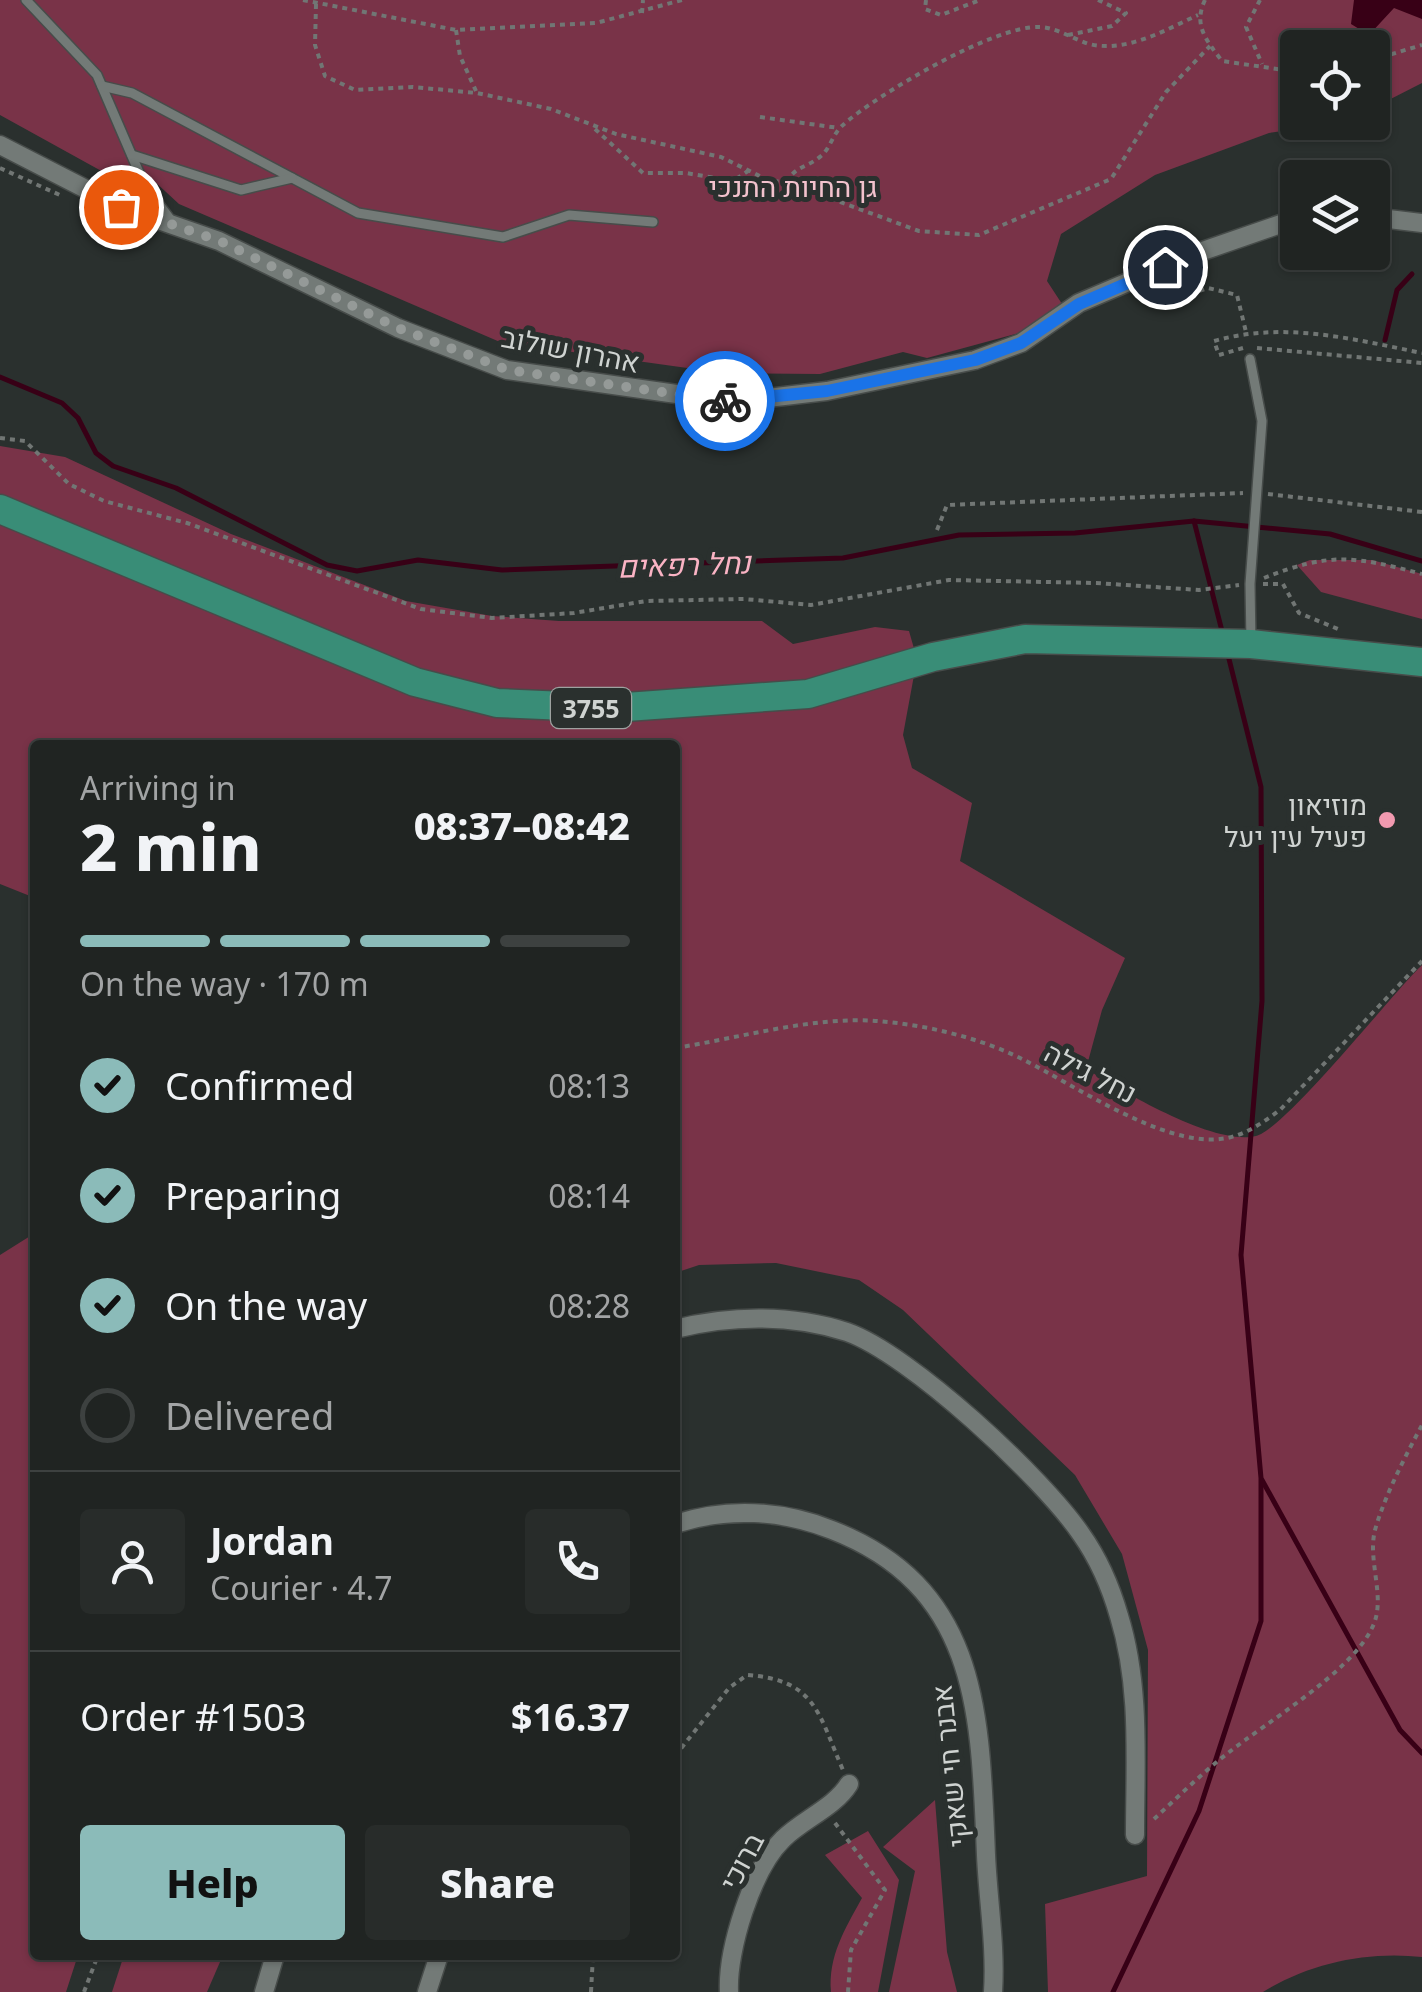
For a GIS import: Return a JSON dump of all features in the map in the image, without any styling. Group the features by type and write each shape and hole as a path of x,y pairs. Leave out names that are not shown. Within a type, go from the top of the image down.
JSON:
{"main road":[{"name":"3755","path":"0,509 415,682 497,703 612,708 808,694 933,656 1025,639 1234,644 1422,662"}],"street":[{"name":"אהרון שולוב","path":"0,145 76,184 220,241 398,328 508,370 733,402 827,391 975,360 1021,343 1079,304 1194,254 1280,224"},
{"path":"1390,219 1422,222"},
{"path":"680,1328 759,1318 820,1324 852,1334 914,1370 939,1391 1066,1514 1095,1557 1125,1638 1134,1700 1135,1835"},
{"name":"אבנר חי שאקי","path":"680,1523 736,1512 766,1513 818,1524 890,1560 933,1601 960,1650 974,1695 982,1764 995,1988"},
{"name":"ברוכי","path":"729,1992 732,1950 765,1864 781,1840 848,1784"},
{"path":"264,1992 274,1960"},
{"path":"427,1992 437,1960"}],"lane":[{"path":"26,0 96,75 144,184 174,225"},
{"path":"102,86 132,93 358,213 503,238 569,215 654,222"},
{"path":"132,156 240,190 292,178"},
{"path":"1234,644 1250,584 1262,421 1250,359"}],"path":[{"path":"303,0 456,30 596,23 642,14 682,0"},
{"path":"642,14 643,0"},
{"path":"926,0 925,10 941,15 980,0"},
{"path":"1068,35 1112,26 1126,13 1098,0"},
{"path":"786,182 796,167 822,156 838,128 906,78 957,55 1038,26 1091,44 1124,45 1198,15 1205,0"},
{"path":"1260,0 1246,28 1262,64"},
{"path":"316,4 314,45 324,76 339,85 355,90 413,87 477,93 551,110 592,125 721,158 770,182 786,182 919,231 979,235 1112,179 1166,92 1210,46"},
{"path":"1198,15 1210,46 1222,61 1280,68"},
{"path":"456,30 460,56 477,93"},
{"path":"1390,55 1422,45"},
{"path":"760,117 838,128"},
{"path":"592,125 643,173 686,173 733,181 748,171"},
{"path":"1194,254 1203,278 1148,300 1149,308 1208,288 1237,294 1246,332"},
{"path":"1422,353 1312,332 1246,332 1214,341 1219,355 1248,347 1422,363"},
{"path":"0,438 25,442 69,484 104,501 188,522 421,609 492,618 574,613 646,601 744,598 811,605 950,580 1200,590 1283,584 1299,613 1344,632"},
{"path":"937,530 947,505 1257,493 1422,512"},
{"path":"1250,584 1310,560 1372,560 1422,574"},
{"name":"נחל גילה","path":"680,1047 841,1022 879,1021 967,1037 1023,1059 1086,1096 1155,1125 1200,1139 1221,1139 1254,1128 1280,1110 1386,993 1422,961"},
{"path":"1135,1835 1225,1755 1319,1685 1362,1644 1374,1626 1378,1603 1372,1562 1375,1530 1422,1425"},
{"path":"680,1750 746,1675 774,1677 811,1696 848,1784"},
{"path":"824,1807 885,1890 851,1950 848,1992"},
{"path":"84,1992 96,1960"},
{"path":"591,1992 593,1960"}],"green space":[{"name":"גן החיות התנכי","path":"0,0 1422,0 1422,83 1390,99 1390,30 1280,30 1280,131 1155,175 1061,234 1047,281 1064,307 1019,333 927,358 903,352 820,374 723,373 500,342 179,204 153,180 134,189 0,115"},
{"path":"0,446 65,457 231,534 406,601 492,616 559,621 762,621 793,644 875,627 909,631 917,659 903,735 912,768 972,803 960,861 1125,958 1102,1010 1086,1069 1193,1125 1238,1137 1256,1136 1270,1128 1313,1087 1422,965 1422,1957 1340,1961 1300,1973 1263,1992 1048,1992 1045,1904 1147,1876 1148,1650 1122,1554 1075,1475 903,1310 859,1280 776,1263 699,1265 680,1271 680,740 30,740 30,896 0,884"},
{"path":"1310,560 1372,560 1422,574 1422,619 1321,592 1297,565"},
{"path":"30,1236 30,1960 76,1960 66,1992 0,1992 0,1255"},
{"path":"935,1800 947,1952 957,1992 889,1992 915,1871 883,1847"},
{"path":"868,1831 899,1880 878,1992 831,1992 835,1955 862,1898 825,1855"},
{"path":"122,1960 221,1960 207,1992 112,1992"}],"shaded area":[{"path":"1354,0 1422,0 1422,19 1394,8 1374,30 1361,30 1351,24"}],"waterway":[{"path":"1385,340 1397,290 1412,274"},
{"name":"נחל רפאים","path":"0,377 62,403 78,418 96,453 113,466 176,488 327,565 357,571 418,560 502,570 843,558 959,535 1075,533 1194,521 1330,534 1422,561"},
{"path":"1194,521 1223,635"},
{"path":"1113,1992 1199,1811 1261,1621 1261,1478 1241,1255 1262,1001 1261,787 1227,651"},
{"path":"1262,1480 1400,1730 1422,1753"}],"way so far":[{"path":"121,207 220,241 398,328 508,370 725,401"}],"place":[{"name":"מוזיאון פעיל עין יעל","path":"1387,820"}],"route":[{"path":"725,401 827,391 975,360 1021,343 1079,304 1165,267"}]}
